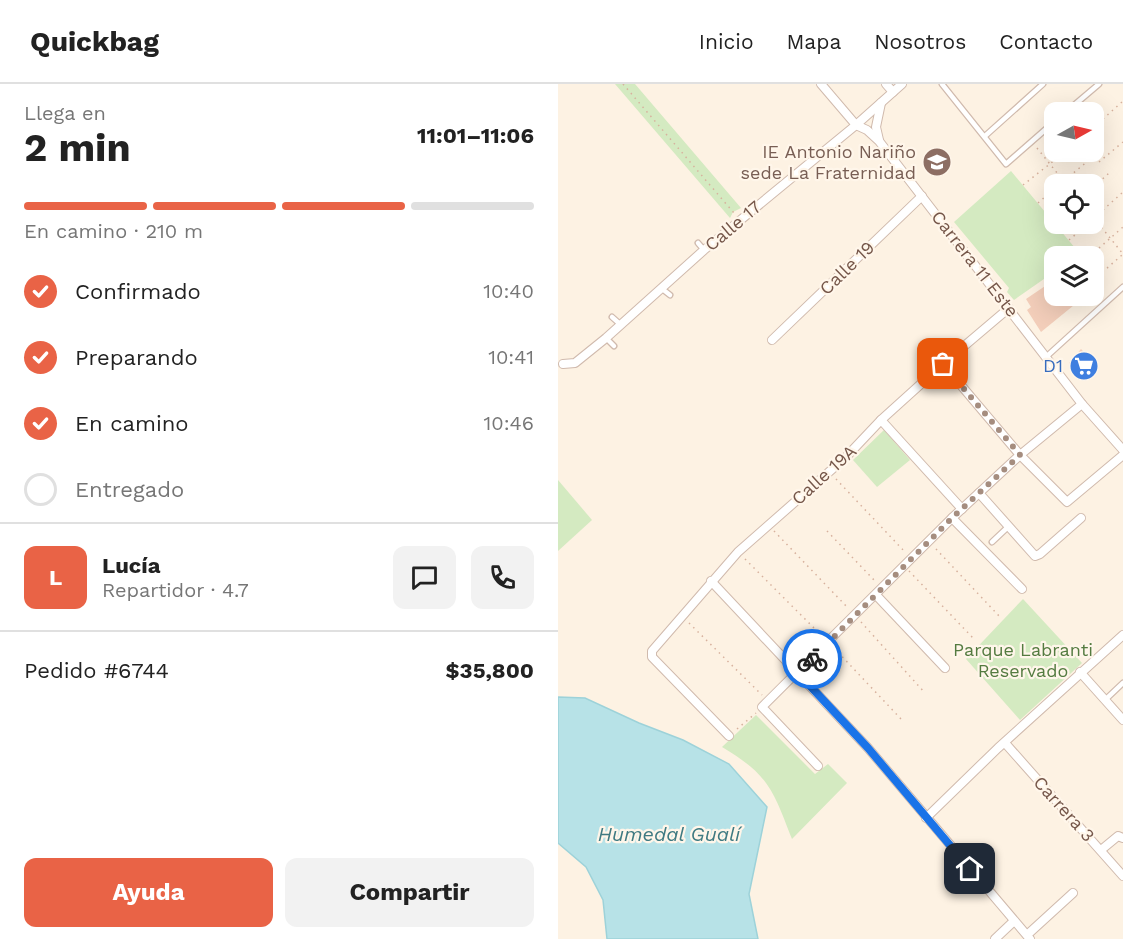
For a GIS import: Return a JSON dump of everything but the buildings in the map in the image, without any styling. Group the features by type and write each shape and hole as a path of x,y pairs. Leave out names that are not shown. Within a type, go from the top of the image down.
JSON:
{"street":[{"name":"Carrera 11 Este","path":"821,84 856,124 879,141 1082,404 1123,450"},
{"path":"886,84 893,92"},
{"name":"Calle 17","path":"563,364 575,363 606,338 661,288 701,247 740,220 902,84"},
{"path":"879,141 876,127 882,101"},
{"name":"Calle 19","path":"772,340 922,196"},
{"name":"Calle 19A","path":"729,736 651,654 738,552 829,471 943,364 1009,308"},
{"path":"943,364 1020,455 1067,502 1123,455"},
{"path":"818,766 765,704 952,518 1020,455 1082,404"},
{"path":"881,420 962,509"},
{"path":"979,493 1035,556 1081,518"},
{"path":"952,518 1022,589"},
{"path":"711,581 868,748 1028,937 1073,893"},
{"path":"879,592 945,668"},
{"path":"926,818 999,745 1102,650 1123,635"},
{"path":"1080,672 1123,720"},
{"name":"Carrera 3","path":"999,745 1101,850 1123,876"},
{"path":"1101,850 1122,837"},
{"path":"995,939 1014,921"}],"lane":[{"path":"942,84 1006,164 1044,131"},
{"path":"985,136 1043,84"},
{"path":"1078,102 1099,84"},
{"path":"1046,357 1123,287"},
{"path":"661,288 669,295"},
{"path":"612,316 621,325"},
{"path":"606,338 614,346"},
{"path":"992,542 1009,526"},
{"path":"1105,700 1123,683"}],"path":[{"path":"623,84 740,220"},
{"path":"1104,118 1123,101"},
{"path":"1104,158 1123,142"},
{"path":"1037,148 1057,174"},
{"path":"1023,185 1052,162"},
{"path":"1073,174 1087,162"},
{"path":"1104,177 1109,173"},
{"path":"1104,209 1123,192"},
{"path":"1038,203 1044,198"},
{"path":"1101,246 1123,227"},
{"path":"1104,230 1123,254 1104,271"},
{"path":"1069,240 1076,234"},
{"path":"829,471 911,559"},
{"path":"768,524 855,615 925,693"},
{"path":"827,531 879,592"},
{"path":"929,542 1000,617"},
{"path":"738,552 901,719"},
{"path":"904,566 973,638"},
{"path":"682,616 765,704 729,736"}],"green space":[{"path":"615,84 635,84 741,208 733,212 730,218"},
{"path":"1011,171 1044,211 1044,234 1063,234 1073,246 1044,246 1044,279 1014,300 1007,292 1009,288 954,222"},
{"path":"884,430 910,460 877,487 853,460"},
{"path":"558,480 592,520 558,551"},
{"name":"Parque Labranti Reservado","path":"1023,599 1082,663 1020,720 966,659"},
{"path":"756,715 815,774 828,764 847,783 792,839 768,785 750,766 722,747"}],"water":[{"name":"Humedal Gualí","path":"558,697 585,698 683,740 729,764 767,807 749,894 758,939 607,939 603,900 586,867 558,843"}],"way so far":[{"path":"812,659 952,518 1020,455 943,364"}],"place":[{"name":"IE Antonio Nariño sede La Fraternidad","path":"937,162"},
{"name":"D1","path":"1084,366"}],"route":[{"path":"812,659 798,673 868,748 970,869"}]}
